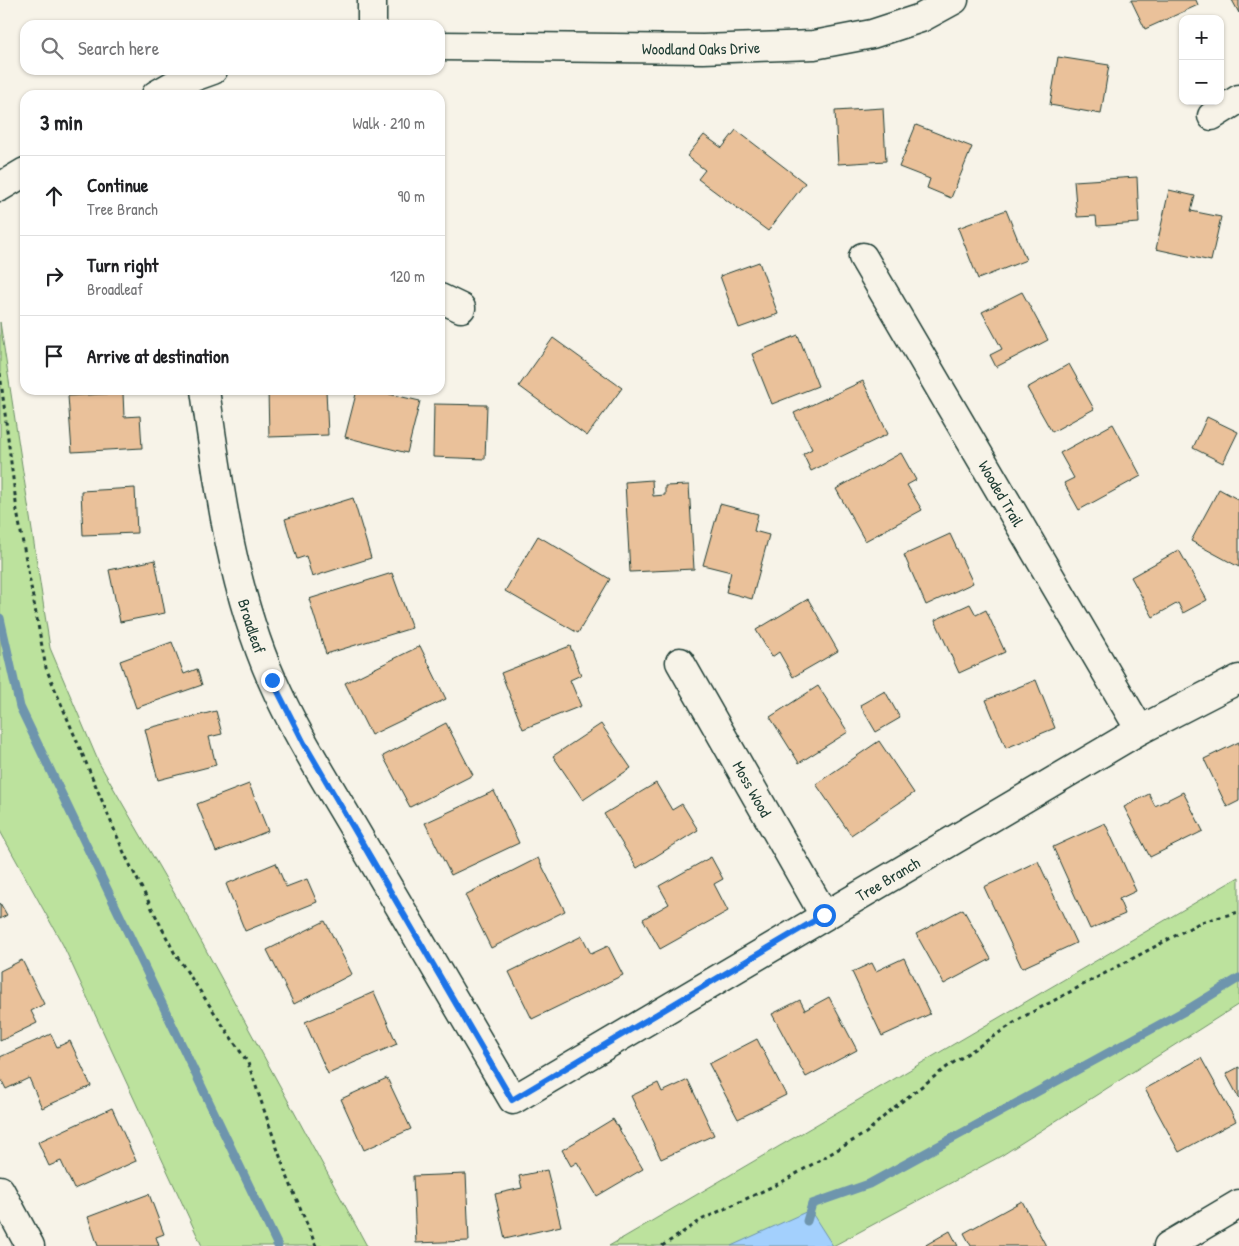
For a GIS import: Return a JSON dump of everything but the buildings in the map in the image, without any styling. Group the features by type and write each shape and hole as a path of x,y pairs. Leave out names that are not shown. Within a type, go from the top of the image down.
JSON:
{"street":[{"path":"372,0 372,20"},
{"name":"Woodland Oaks Drive","path":"445,46 703,49 814,46 888,29 921,18 954,0"},
{"path":"166,90 200,75"},
{"path":"1212,116 1239,99"},
{"path":"0,187 20,175"},
{"name":"Wooded Trail","path":"863,257 1140,730"},
{"name":"Broadleaf","path":"206,395 231,552 272,680 304,743 512,1100"},
{"name":"Moss Wood","path":"680,662 824,915"},
{"name":"Tree Branch","path":"512,1100 1140,730 1239,679"},
{"path":"0,1190 30,1246"},
{"path":"1168,1246 1239,1204"}],"path":[{"path":"0,373 17,511 46,668 125,855 174,952 248,1063 286,1171 316,1246"},
{"path":"662,1246 703,1219 782,1182 866,1133 892,1109 947,1067 1023,1017 1201,922 1239,912"}],"green space":[{"path":"0,322 50,648 99,763 188,917 367,1246 202,1246 63,945 0,831"},
{"path":"1239,877 1239,1004 1001,1156 833,1246 609,1246"}],"water":[{"path":"810,1210 833,1246 731,1246"}],"waterway":[{"path":"0,618 20,707 278,1246"},
{"path":"807,1221 812,1204 869,1184 1190,1008 1239,978"}],"route":[{"path":"272,680 304,743 512,1100 824,915"}]}
